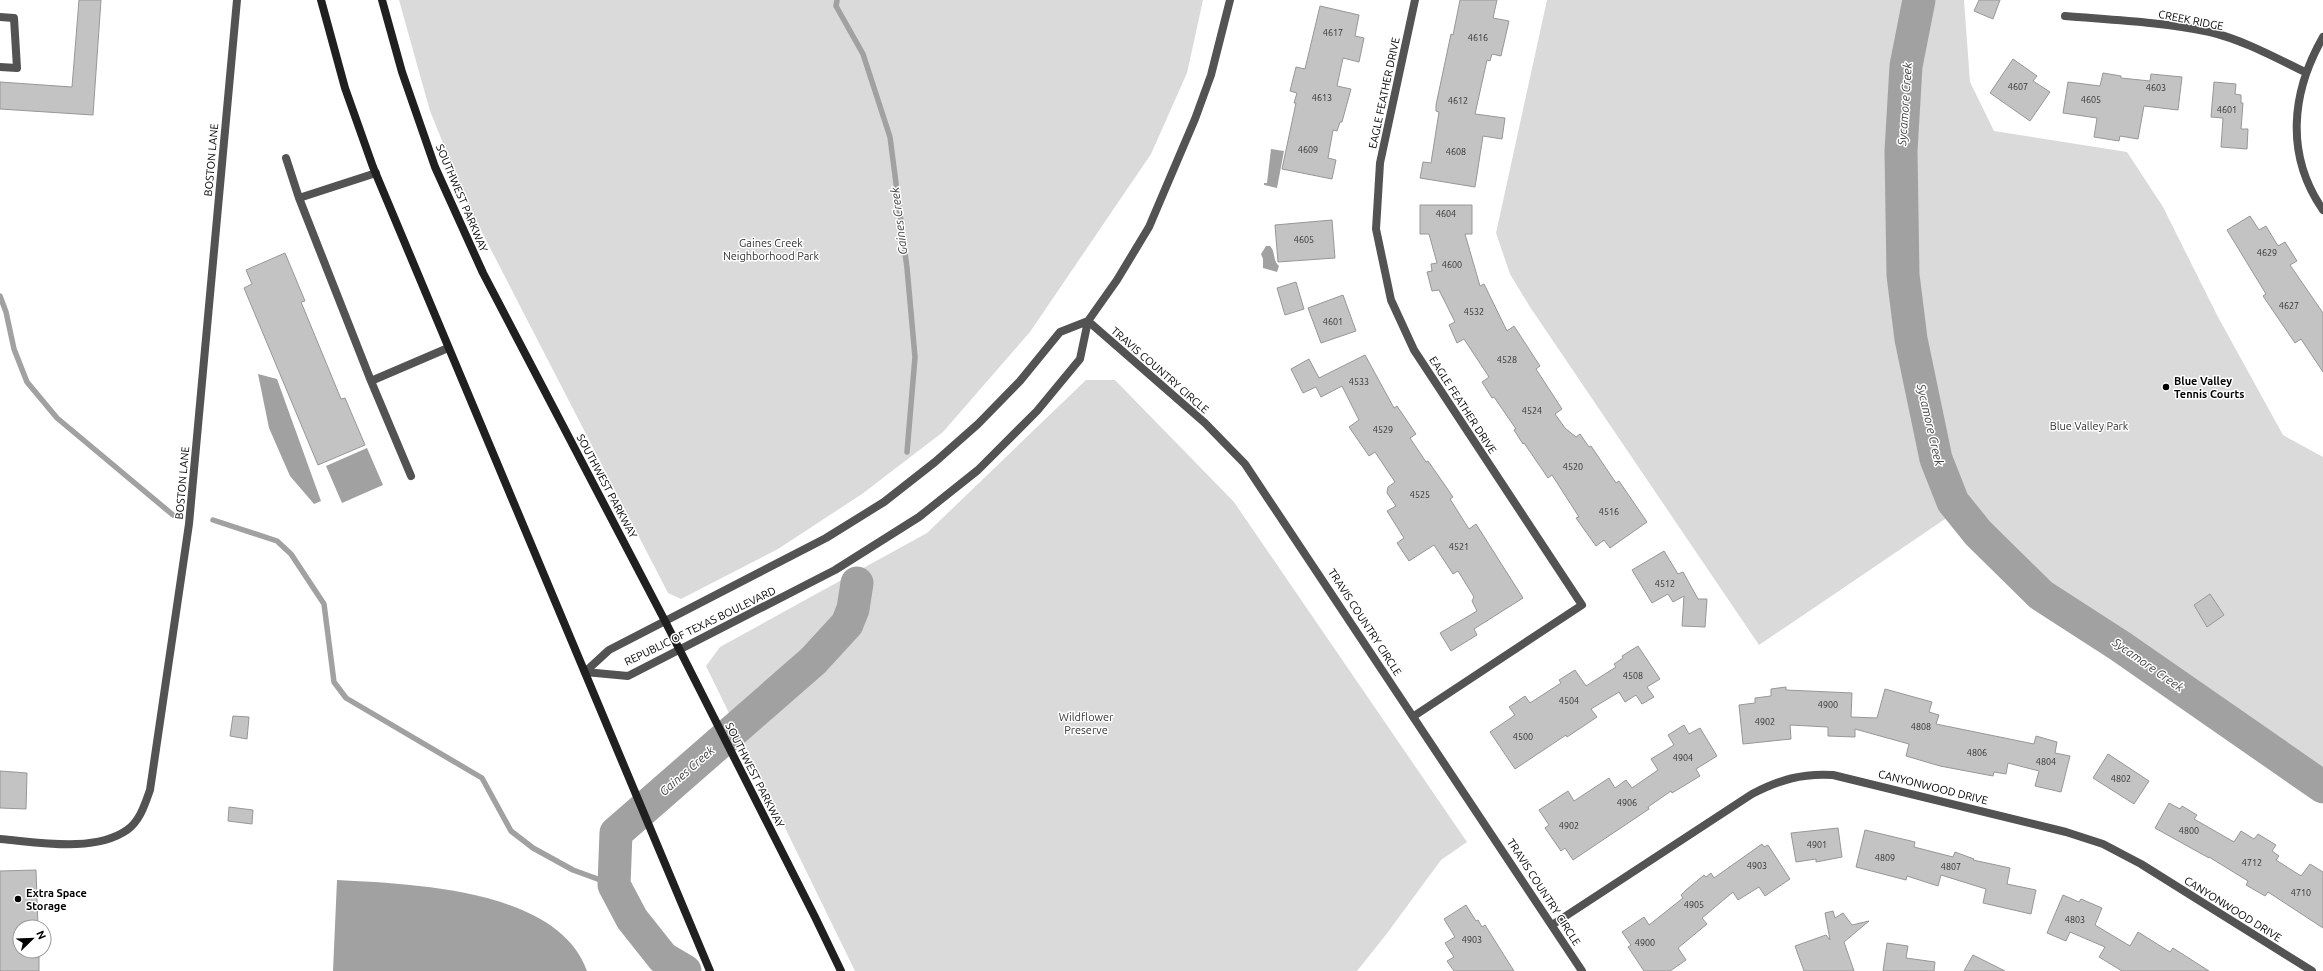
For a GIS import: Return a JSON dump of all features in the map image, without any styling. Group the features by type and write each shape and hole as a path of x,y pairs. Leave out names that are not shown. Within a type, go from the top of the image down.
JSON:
{"main road":[{"path":"321,0 345,88 376,173 710,971"},
{"name":"SOUTHWEST PARKWAY","path":"382,0 402,72 435,167 480,266 665,621 816,917 841,971"}],"street":[{"name":"BOSTON LANE","path":"0,839 66,844 99,842 127,830 141,815 150,790 189,524 237,0"},
{"name":"REPUBLIC OF TEXAS BOULEVARD","path":"585,672 628,676 835,570 918,517 978,470 1037,411 1080,359 1088,321 1134,252 1162,197 1195,119 1211,75 1230,0"},
{"name":"EAGLE FEATHER DRIVE","path":"1414,716 1582,605 1414,350 1391,300 1376,229 1380,163 1415,0"},
{"name":"CREEK RIDGE","path":"2065,16 2164,24 2211,32 2249,45 2305,72"},
{"path":"0,17 14,18 17,68 0,67"},
{"path":"2323,37 2305,72 2296,119 2298,147 2309,184 2323,210"},
{"path":"286,158 371,381 411,476"},
{"path":"300,198 376,173"},
{"name":"REPUBLIC OF TEXAS BOULEVARD","path":"585,672 609,650 826,538 884,502 935,462 978,424 1020,380 1060,332 1088,321"},
{"name":"TRAVIS COUNTRY CIRCLE","path":"1088,321 1205,424 1245,464 1414,716 1582,971"},
{"path":"371,381 448,348"},
{"name":"CANYONWOOD DRIVE","path":"1552,925 1752,794 1774,782 1814,774 1833,775 2044,826 2103,844 2141,864 2312,971"}],"green space":[{"name":"Gaines Creek Neighborhood Park","path":"399,0 1203,0 1187,73 1151,154 1030,332 943,432 862,494 778,549 681,599 668,593 469,207 430,111"},
{"name":"Blue Valley Park","path":"1547,0 1964,0 1970,82 1994,131 2127,152 2163,207 2218,317 2283,435 2323,457 2323,798 2061,622 1972,545 1948,517 1759,645 1530,307 1510,274 1496,233"},
{"name":"Wildflower Preserve","path":"1086,380 1115,380 1234,502 1467,842 1441,860 1385,936 1357,971 855,971 706,666 720,647 927,533"}],"shaded area":[{"path":"1271,149 1284,151 1277,188 1264,185 1264,183 1267,183"},
{"path":"1266,246 1270,246 1272,248 1275,261 1279,266 1277,272 1263,268 1263,259 1261,254"},
{"path":"258,374 277,379 321,501 314,504 290,476 269,428"},
{"path":"367,448 383,485 342,503 326,466"},
{"path":"337,880 403,884 441,889 478,896 514,907 546,922 571,943 587,971 333,971"}],"building":[{"path":"79,0 101,0 93,115 0,109 0,82 72,87"},
{"path":"1460,0 1497,0 1493,18 1509,21 1501,56 1492,54 1490,61 1487,60 1475,114 1505,118 1502,139 1483,136 1475,187 1420,178 1423,162 1431,163 1439,112 1436,111 1436,105"},
{"path":"1979,0 2000,0 1993,19 1974,11"},
{"path":"1320,6 1359,15 1355,36 1364,38 1359,62 1343,58 1337,86 1351,89 1342,122 1340,122 1337,131 1333,130 1328,158 1336,160 1332,179 1282,169 1296,103 1294,103 1297,93 1290,91 1296,67 1305,69"},
{"path":"2013,59 2037,76 2033,81 2050,92 2030,121 1990,93"},
{"path":"2103,73 2121,76 2121,78 2150,81 2151,74 2182,77 2178,110 2144,106 2138,139 2120,136 2119,141 2094,137 2097,118 2063,113 2068,82 2100,86"},
{"path":"2214,82 2236,84 2235,94 2241,95 2241,103 2243,103 2241,129 2248,129 2247,149 2221,147 2223,118 2211,117"},
{"path":"1420,205 1472,205 1472,234 1465,234 1480,286 1484,284 1507,331 1514,326 1540,366 1536,369 1562,409 1555,414 1565,428 1576,437 1580,434 1589,447 1591,446 1616,483 1619,481 1647,522 1610,548 1604,540 1596,546 1576,518 1579,517 1552,475 1548,478 1524,443 1523,444 1514,430 1516,429 1494,397 1492,398 1482,382 1489,377 1464,339 1457,343 1449,325 1455,322 1439,290 1432,291 1427,272 1432,271 1431,264 1437,263 1429,234 1420,234"},
{"path":"2250,216 2259,230 2266,226 2278,246 2285,242 2297,261 2290,265 2323,313 2323,372 2301,339 2295,343 2263,296 2266,294 2227,230"},
{"path":"1332,220 1335,258 1278,262 1275,225"},
{"path":"285,253 305,301 301,302 341,399 345,398 365,445 318,465 244,288 252,284 246,270"},
{"path":"1296,282 1304,309 1285,315 1277,288"},
{"path":"1343,295 1356,331 1321,343 1308,308"},
{"path":"1365,355 1394,408 1397,406 1416,434 1410,438 1426,462 1428,461 1453,497 1450,499 1469,529 1476,524 1523,598 1474,629 1477,635 1451,651 1440,633 1477,611 1472,601 1474,597 1458,571 1453,574 1434,545 1409,561 1397,543 1404,538 1387,511 1396,506 1387,493 1388,487 1395,482 1375,452 1369,456 1349,427 1359,420 1342,386 1321,397 1316,387 1303,393 1291,369 1309,359 1319,378"},
{"path":"1664,551 1678,574 1683,572 1698,599 1707,599 1705,627 1682,626 1684,596 1673,602 1668,594 1652,603 1632,570"},
{"path":"2210,594 2224,615 2207,627 2194,605"},
{"path":"1638,646 1660,679 1647,687 1654,697 1642,704 1636,695 1625,702 1619,692 1591,709 1597,717 1567,737 1566,735 1515,769 1490,732 1515,715 1509,707 1525,696 1530,703 1561,683 1559,680 1575,670 1586,686 1616,667 1614,664 1623,658 1622,656"},
{"path":"1786,687 1786,690 1852,693 1851,717 1877,718 1885,689 1932,702 1929,712 1939,715 1936,724 2034,744 2036,736 2057,742 2055,753 2070,756 2061,792 2035,786 2039,771 2008,763 2006,774 1994,772 1993,776 1940,766 1906,756 1909,744 1855,729 1855,737 1828,736 1828,727 1790,725 1791,739 1743,744 1739,705 1755,703 1755,698 1771,696 1771,689"},
{"path":"233,716 249,717 247,739 230,736"},
{"path":"1684,725 1689,734 1700,728 1717,756 1696,769 1700,776 1672,793 1671,791 1648,807 1649,809 1573,860 1565,848 1561,851 1545,828 1549,825 1539,810 1568,791 1574,801 1609,778 1615,788 1626,780 1632,788 1658,770 1651,759 1674,745 1668,735"},
{"path":"2108,754 2149,781 2134,804 2093,778"},
{"path":"0,771 27,773 26,809 0,808"},
{"path":"2169,803 2180,809 2182,806 2197,815 2194,819 2234,842 2241,831 2254,839 2258,834 2276,845 2272,851 2279,856 2276,860 2301,876 2310,864 2323,872 2323,928 2268,892 2265,896 2246,885 2248,881 2209,857 2155,828"},
{"path":"229,807 253,810 252,824 228,821"},
{"path":"1838,828 1842,857 1816,862 1816,859 1796,862 1791,833"},
{"path":"1865,830 1915,842 1914,847 1953,857 1955,852 1974,859 1973,860 2010,868 2007,884 2036,890 2031,914 1983,903 1986,889 1941,875 1938,886 1907,876 1906,880 1856,867"},
{"path":"1762,844 1764,847 1768,845 1790,879 1765,896 1759,887 1738,900 1733,892 1702,918 1707,924 1678,948 1686,960 1670,971 1644,971 1628,947 1631,945 1622,932 1644,917 1649,925 1683,898 1681,895 1704,875 1706,877 1711,873 1714,878"},
{"name":"Extra Space Storage","path":"36,870 38,919 12,919 12,959 39,959 39,971 0,971 0,871"},
{"path":"2063,895 2079,902 2081,899 2102,908 2095,925 2130,946 2138,932 2170,952 2173,948 2209,971 2122,971 2099,957 2105,947 2070,932 2066,941 2047,933"},
{"path":"1466,905 1476,921 1478,920 1482,927 1485,925 1514,971 1454,971 1447,961 1454,957 1445,943 1455,937 1444,919"},
{"path":"1833,911 1835,918 1843,913 1852,925 1869,921 1844,942 1854,971 1804,971 1795,946 1826,935 1830,940 1825,913"},
{"path":"1887,943 1908,946 1906,958 1935,962 1934,971 1883,971"},
{"path":"1973,955 2005,971 1964,971"}],"waterway":[{"name":"Gaines Creek","path":"837,0 836,6 863,54 890,137 907,268 915,357 907,452"},
{"name":"Sycamore Creek","path":"1919,0 1906,66 1901,151 1903,275 1911,339 1936,459 1953,502 1978,533 2041,595 2120,646 2323,787"},
{"path":"0,296 6,312 14,349 27,382 57,418 173,515"},
{"path":"213,520 277,541 291,554 324,604 334,682 346,698 482,778 511,831 533,848 573,870 614,885"},
{"name":"Gaines Creek","path":"685,971 663,958 632,919 614,885 616,833 813,661 847,624 853,609 857,583"}],"place":[{"name":"Blue Valley Tennis Courts","path":"2166,387"},
{"name":"Extra Space Storage","path":"18,899"}]}
